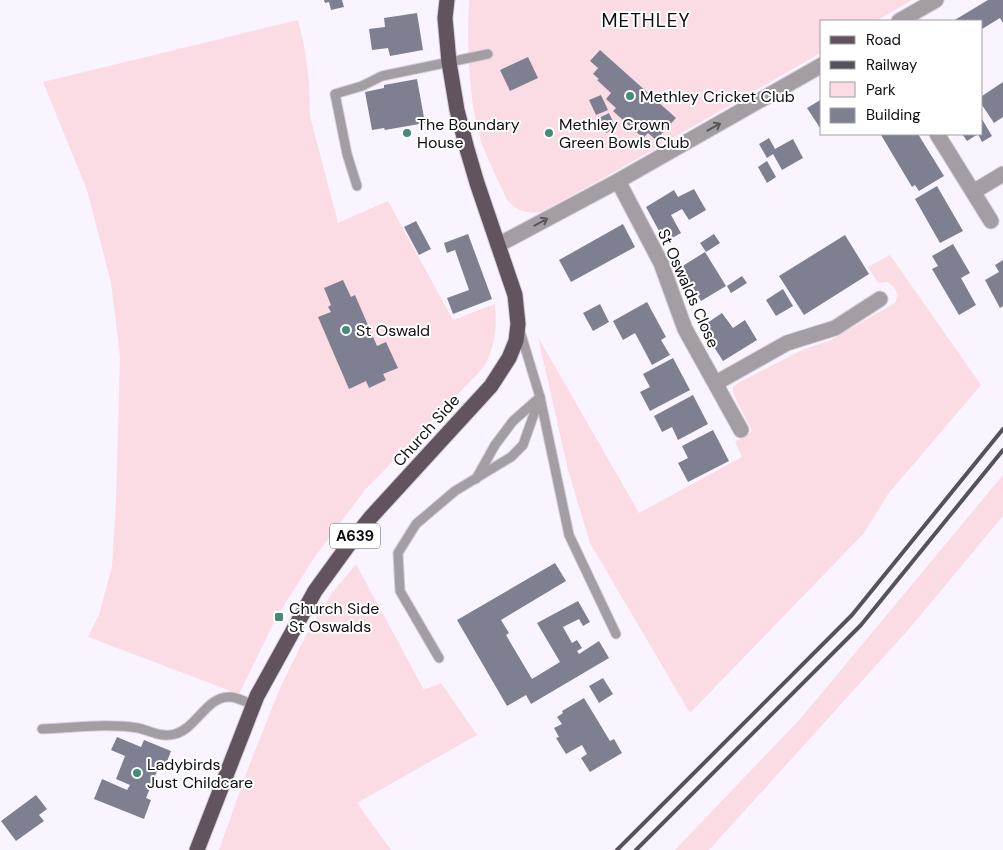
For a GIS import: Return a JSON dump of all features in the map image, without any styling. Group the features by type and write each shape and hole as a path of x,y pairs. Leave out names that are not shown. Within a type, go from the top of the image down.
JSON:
{"main road":[{"name":"Church Side","path":"196,850 256,696 315,591 346,547 371,517 491,386 510,358 516,341 518,324 515,295 466,150 452,86 445,18 446,0"}],"street":[{"path":"901,20 936,0"},
{"path":"498,245 618,181 820,66"},
{"path":"938,135 991,221"},
{"path":"973,192 1003,174"},
{"name":"St Oswalds Close","path":"618,181 661,262 686,329 741,430"},
{"path":"716,383 787,343 835,328 880,299"}],"lane":[{"path":"357,186 347,154 335,94 362,86 382,76 488,54"},
{"path":"518,324 540,397 569,535 616,634"},
{"path":"439,658 400,591 398,554 416,524 456,492 511,457 523,445 540,397"},
{"path":"476,480 495,445 513,421 540,397"},
{"path":"42,729 112,726 141,729 163,736 173,735 189,727 214,702 220,699 234,697 253,705"}],"green space":[{"path":"469,0 912,0 878,20 820,20 820,53 609,175 541,212 531,213 514,207 507,200 482,144 471,91 468,36"},
{"path":"298,20 309,81 310,116 338,223 388,201 453,320 495,304 496,321 491,352 484,367 364,491 314,558 276,618 239,694 88,637 99,615 112,567 120,357 111,282 87,190 43,82"},
{"path":"890,255 981,385 888,494 864,533 690,713 590,543 568,470 538,337 639,513 742,457 735,442 752,431 733,393 733,387 802,350 829,341 895,303 898,295 894,287 887,282 878,283 868,267"},
{"path":"1003,475 1003,516 909,629 709,850 675,850 801,718"},
{"path":"356,564 424,690 441,683 477,735 357,803 391,850 219,850 249,766 280,688 305,637 332,593"}],"building":[{"path":"324,0 342,0 344,7 331,10 329,2 325,3"},
{"path":"988,0 1003,0 1003,23 1000,18 983,28 983,20 955,20"},
{"path":"417,13 423,50 390,56 388,48 372,50 369,29 385,27 384,18"},
{"name":"Methley Cricket Club","path":"600,50 676,118 656,140 648,133 643,138 613,111 616,108 606,99 611,93 593,74 598,68 590,61"},
{"path":"528,57 538,78 510,91 500,70"},
{"path":"417,79 425,123 385,130 384,128 372,130 365,92 384,88 384,85"},
{"path":"1003,82 1003,117 994,123 983,106 983,95"},
{"path":"601,95 608,110 596,115 589,100"},
{"path":"820,100 820,128 807,108"},
{"path":"609,113 616,128 606,133 599,118"},
{"path":"983,121 992,136 982,142 978,135 983,135"},
{"path":"881,135 919,135 944,176 919,191 915,185 912,187"},
{"path":"963,135 976,135 967,141"},
{"path":"769,138 775,149 793,139 803,158 782,170 773,154 767,158 759,144"},
{"path":"767,161 776,177 767,183 758,167"},
{"path":"937,186 963,231 940,243 915,199"},
{"path":"694,189 706,210 689,220 682,209 671,215 681,233 665,242 646,207 674,190 678,197"},
{"path":"416,221 431,249 419,255 404,227"},
{"path":"623,224 635,247 571,282 559,260"},
{"path":"468,234 492,299 453,314 447,298 469,290 455,250 447,253 444,243"},
{"path":"714,234 720,243 706,252 700,243"},
{"path":"845,235 869,274 804,315 779,276"},
{"path":"953,244 970,273 961,278 976,305 959,315 932,269 938,266 932,256"},
{"path":"705,252 726,286 701,301 681,267"},
{"path":"1003,260 1003,306 1000,308 985,280 999,272 995,265"},
{"path":"742,276 747,283 731,293 727,286"},
{"name":"St Oswald","path":"343,280 351,297 355,295 377,346 386,342 398,368 383,374 386,380 369,388 366,381 349,389 318,317 331,312 328,307 331,305 324,288"},
{"path":"783,289 793,306 776,316 766,300"},
{"path":"647,302 666,337 661,340 670,355 652,365 635,333 623,340 613,321"},
{"path":"600,304 609,322 593,331 583,313"},
{"path":"722,313 733,328 745,320 757,340 723,361 701,327"},
{"path":"673,358 690,390 650,411 640,392 650,387 643,374"},
{"path":"693,395 708,424 678,440 672,427 662,432 654,416"},
{"path":"713,430 729,461 688,482 678,463 688,458 682,446"},
{"path":"555,563 566,581 501,620 509,633 506,635 532,679 560,662 537,623 578,601 590,622 583,626 579,619 563,627 572,643 577,640 582,648 577,651 579,654 599,641 609,658 531,704 526,695 507,706 457,620"},
{"path":"603,678 613,694 599,703 589,686"},
{"path":"584,698 610,741 614,739 622,753 590,772 581,758 587,754 582,745 566,754 556,738 559,737 554,728 562,724 557,717 563,713 562,711"},
{"name":"Ladybirds Just Childcare","path":"117,737 141,747 144,740 171,751 165,767 160,764 146,798 151,800 144,819 94,799 102,779 127,790 130,785 116,779 125,756 111,750"},
{"path":"36,795 47,809 39,815 44,821 16,841 1,821"}],"railway":[{"path":"617,850 852,615 1003,429"},
{"path":"636,850 861,625 1003,450"}],"place":[{"name":"Methley Cricket Club","path":"630,96"},
{"name":"The Boundary House","path":"407,133"},
{"name":"Methley Crown Green Bowls Club","path":"549,133"},
{"name":"St Oswald","path":"346,330"},
{"name":"Church Side St Oswalds","path":"279,617"},
{"name":"Ladybirds Just Childcare","path":"137,773"}],"district":[{"name":"METHLEY","path":"646,20"}]}
